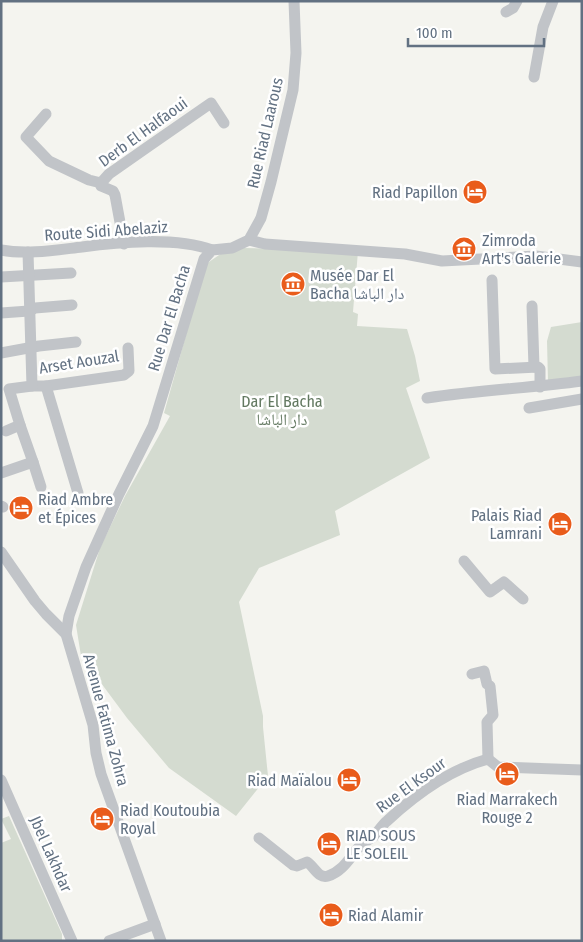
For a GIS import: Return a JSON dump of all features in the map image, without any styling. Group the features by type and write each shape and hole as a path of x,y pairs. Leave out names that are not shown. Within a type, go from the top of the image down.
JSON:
{"street":[{"name":"Rue Riad Laarous","path":"249,240 260,218 290,107 295,79 296,53 294,1"},
{"path":"506,12 513,8 517,1"},
{"path":"534,77 543,27 553,1"},
{"name":"Derb El Halfaoui","path":"101,183 109,174 212,103 224,123"},
{"name":"Derb El Halfaoui","path":"46,114 26,137 49,161 89,180 101,183 101,186 113,191 116,196 124,244"},
{"path":"212,250 232,248 249,240 272,245 405,254 442,261 536,256 582,262"},
{"name":"Route Sidi Abelaziz","path":"1,250 28,252 124,244 180,242 200,245 212,250"},
{"name":"Rue Dar El Bacha","path":"66,634 69,616 86,567 114,503 152,426 199,271 204,259 212,250"},
{"name":"Arset Aouzal","path":"28,252 32,386"},
{"path":"1,277 71,273"},
{"path":"492,280 495,369 534,367 540,369 540,387"},
{"path":"1,313 29,311 35,308 72,304"},
{"path":"532,306 534,367"},
{"name":"Arset Aouzal","path":"1,353 76,342"},
{"name":"Arset Aouzal","path":"41,487 20,426 5,390 124,375 129,371 128,348"},
{"path":"427,398 582,381"},
{"path":"46,386 78,493"},
{"path":"529,408 582,399"},
{"path":"6,431 20,426"},
{"path":"1,473 33,462"},
{"name":"Avenue Fatima Zohra","path":"1,552 46,614 66,634 93,725 96,753 101,774 161,941"},
{"path":"464,561 490,592 504,582 522,599"},
{"path":"472,674 484,671 487,684 490,686 493,715 487,722 488,758 496,767 582,770"},
{"name":"Rue El Ksour","path":"259,838 293,866 307,862 319,874 327,876 342,868 362,843 374,836 386,821 403,806 468,764 488,758"},
{"name":"Jbel Lakhdar","path":"1,780 72,941"},
{"path":"110,941 155,924"}],"green space":[{"name":"Dar El Bacha دار الباشا","path":"243,248 358,251 353,312 358,314 357,326 407,329 420,381 406,388 430,458 335,511 340,535 259,568 239,602 263,716 268,776 236,816 169,768 127,718 81,656 76,625 100,548 125,496 170,416 164,413 206,264 222,253"},
{"path":"582,322 582,379 548,382 547,341 551,327"},
{"path":"9,816 62,934 62,941 1,941 1,843 11,839 1,819"}],"place":[{"name":"Riad Papillon","path":"475,192"},
{"name":"Zimroda Art's Galerie","path":"464,249"},
{"name":"Musée Dar El Bacha دار الباشا","path":"293,284"},
{"name":"Riad Ambre et Épices","path":"21,508"},
{"name":"Palais Riad Lamrani","path":"560,524"},
{"name":"Riad Marrakech Rouge 2","path":"507,774"},
{"name":"Riad Maïalou","path":"349,780"},
{"name":"Riad Koutoubia Royal","path":"102,819"},
{"name":"RIAD SOUS LE SOLEIL","path":"329,844"},
{"name":"Riad Alamir","path":"331,915"}]}
